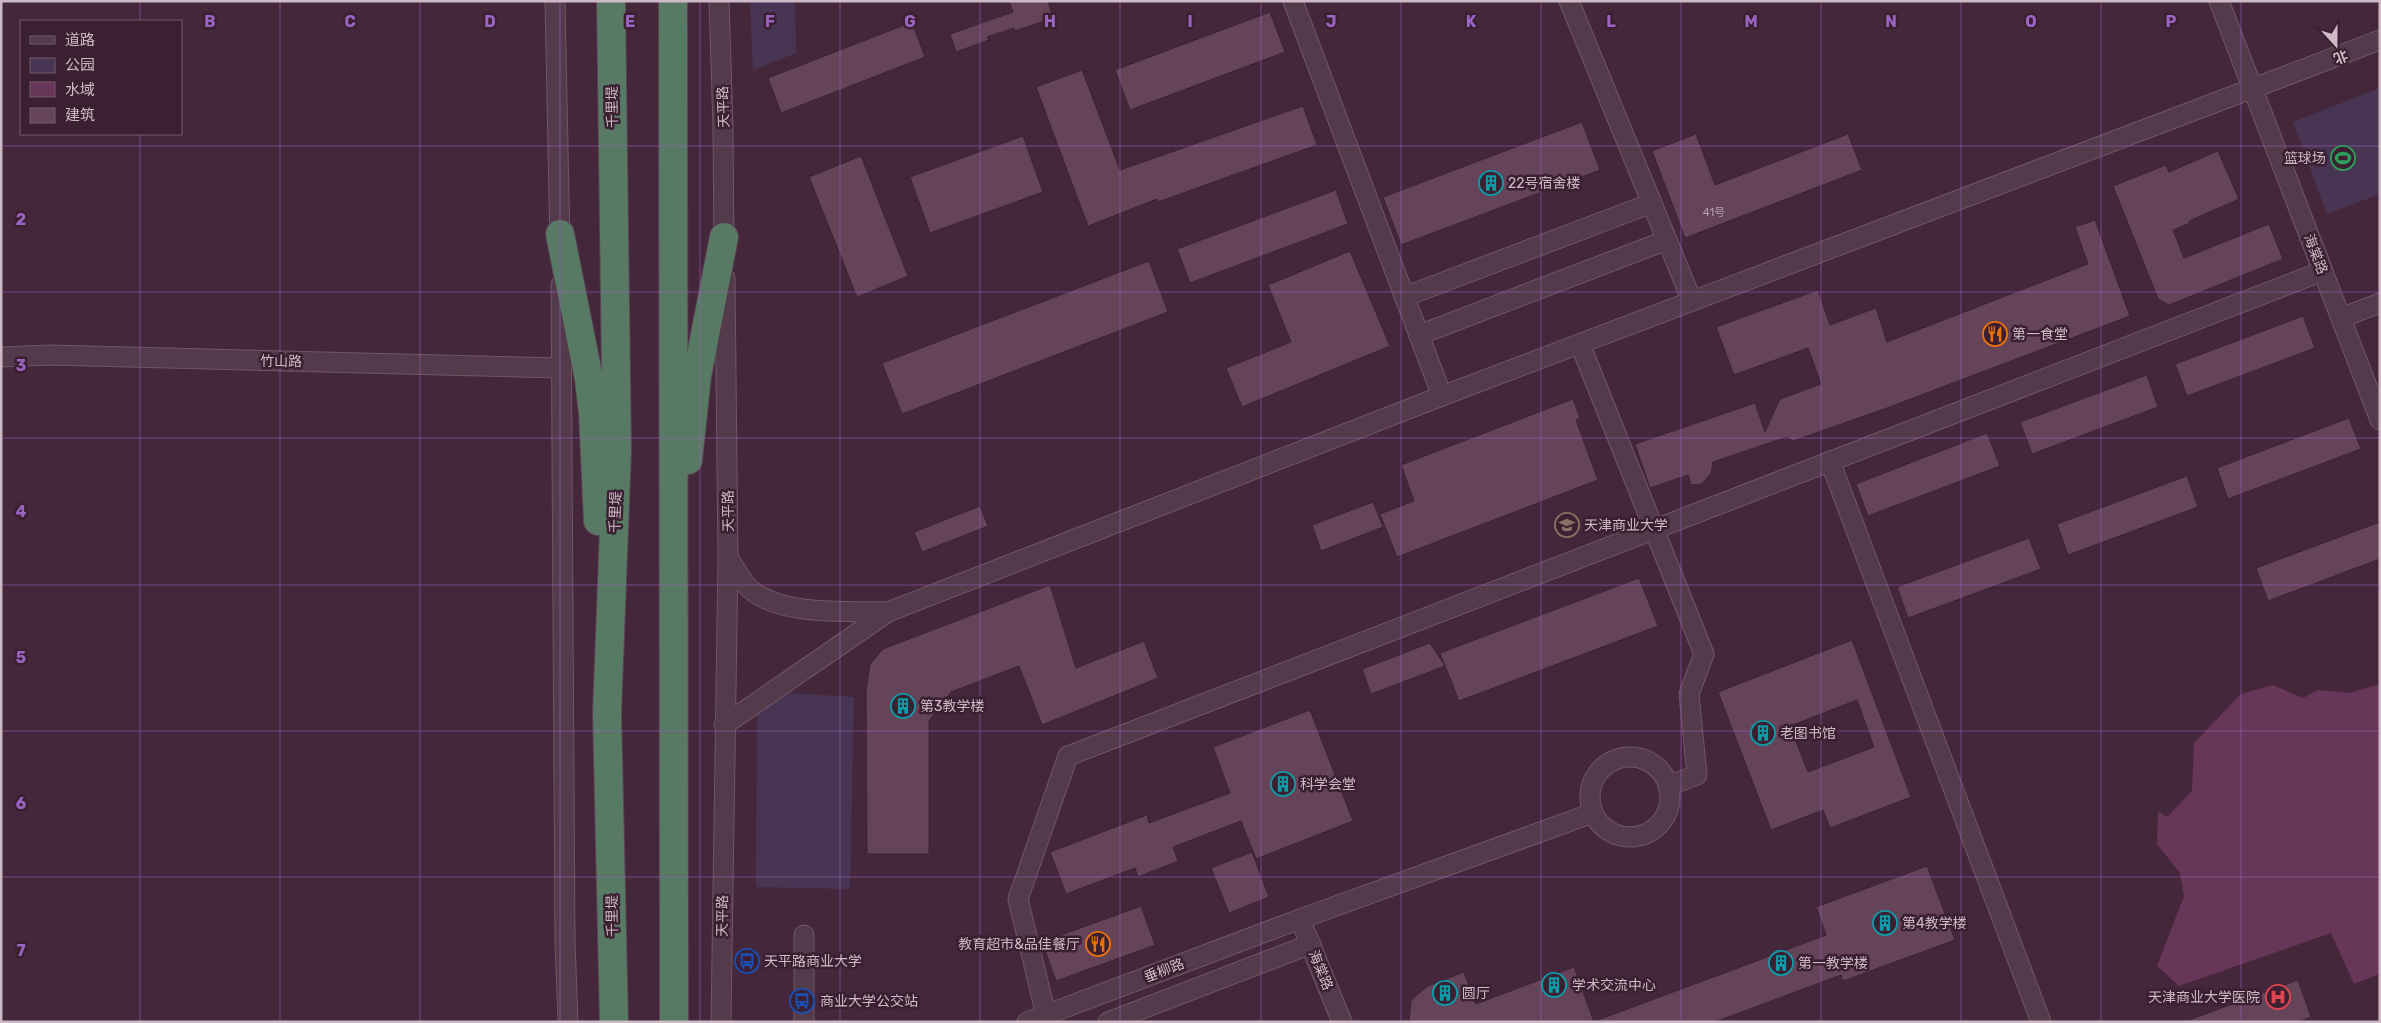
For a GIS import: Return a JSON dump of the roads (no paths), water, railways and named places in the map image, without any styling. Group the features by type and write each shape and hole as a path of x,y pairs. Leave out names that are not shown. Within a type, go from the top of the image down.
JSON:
{"highway":[{"name":"千里堤","path":"611,1 606,452 608,713 614,1022"},
{"path":"673,1 681,451 674,671 674,1022"},
{"path":"560,234 585,352 593,413 606,452"},
{"path":"681,451 724,237"}],"street":[{"path":"555,1 562,368 565,941 568,1022"},
{"name":"天平路","path":"719,1 728,558 721,1022"},
{"path":"1293,1 1442,396"},
{"path":"1569,1 1692,301"},
{"name":"海棠路","path":"2219,1 2380,420"},
{"path":"724,726 888,612 1442,396 2380,40"},
{"path":"1404,297 1652,203"},
{"path":"1419,334 1667,240"},
{"path":"1046,1015 1018,900 1068,756 2323,271"},
{"path":"2341,318 2380,303"},
{"path":"1580,344 1704,654 1689,694 1697,774 1668,786"},
{"name":"竹山路","path":"1,357 50,355 562,368"},
{"path":"1830,461 2041,1022"},
{"path":"728,558 746,585 777,605 813,611 888,612"},
{"path":"1629,757 1642,759 1654,765 1663,774 1668,786 1670,799 1667,812 1660,824 1650,832 1637,836 1624,836 1611,832 1600,824 1593,813 1590,800 1591,787 1596,775 1605,766 1617,760 1629,757"},
{"name":"垂柳路","path":"1027,1022 1300,919 1593,813"},
{"name":"海棠路","path":"1300,919 1342,1022"},
{"path":"804,935 804,1022"},
{"name":"垂柳路","path":"1108,1022 1310,944"}],"water":[{"path":"2380,684 2380,974 2354,984 2331,933 2179,986 2157,966 2184,896 2180,873 2157,844 2158,811 2167,817 2192,791 2194,743 2241,694 2273,685 2303,698 2318,690 2349,693"}],"place":[{"name":"篮球场","path":"2343,158"},
{"name":"22号宿舍楼","path":"1491,183"},
{"name":"第一食堂","path":"1995,334"},
{"name":"天津商业大学","path":"1567,525"},
{"name":"第3教学楼","path":"903,706"},
{"name":"老图书馆","path":"1763,733"},
{"name":"科学会堂","path":"1283,784"},
{"name":"第4教学楼","path":"1885,923"},
{"name":"教育超市&品佳餐厅","path":"1098,944"},
{"name":"天平路商业大学","path":"747,961"},
{"name":"第一教学楼","path":"1781,963"},
{"name":"学术交流中心","path":"1554,985"},
{"name":"圆厅","path":"1445,993"},
{"name":"天津商业大学医院","path":"2278,997"},
{"name":"商业大学公交站","path":"802,1001"}]}
